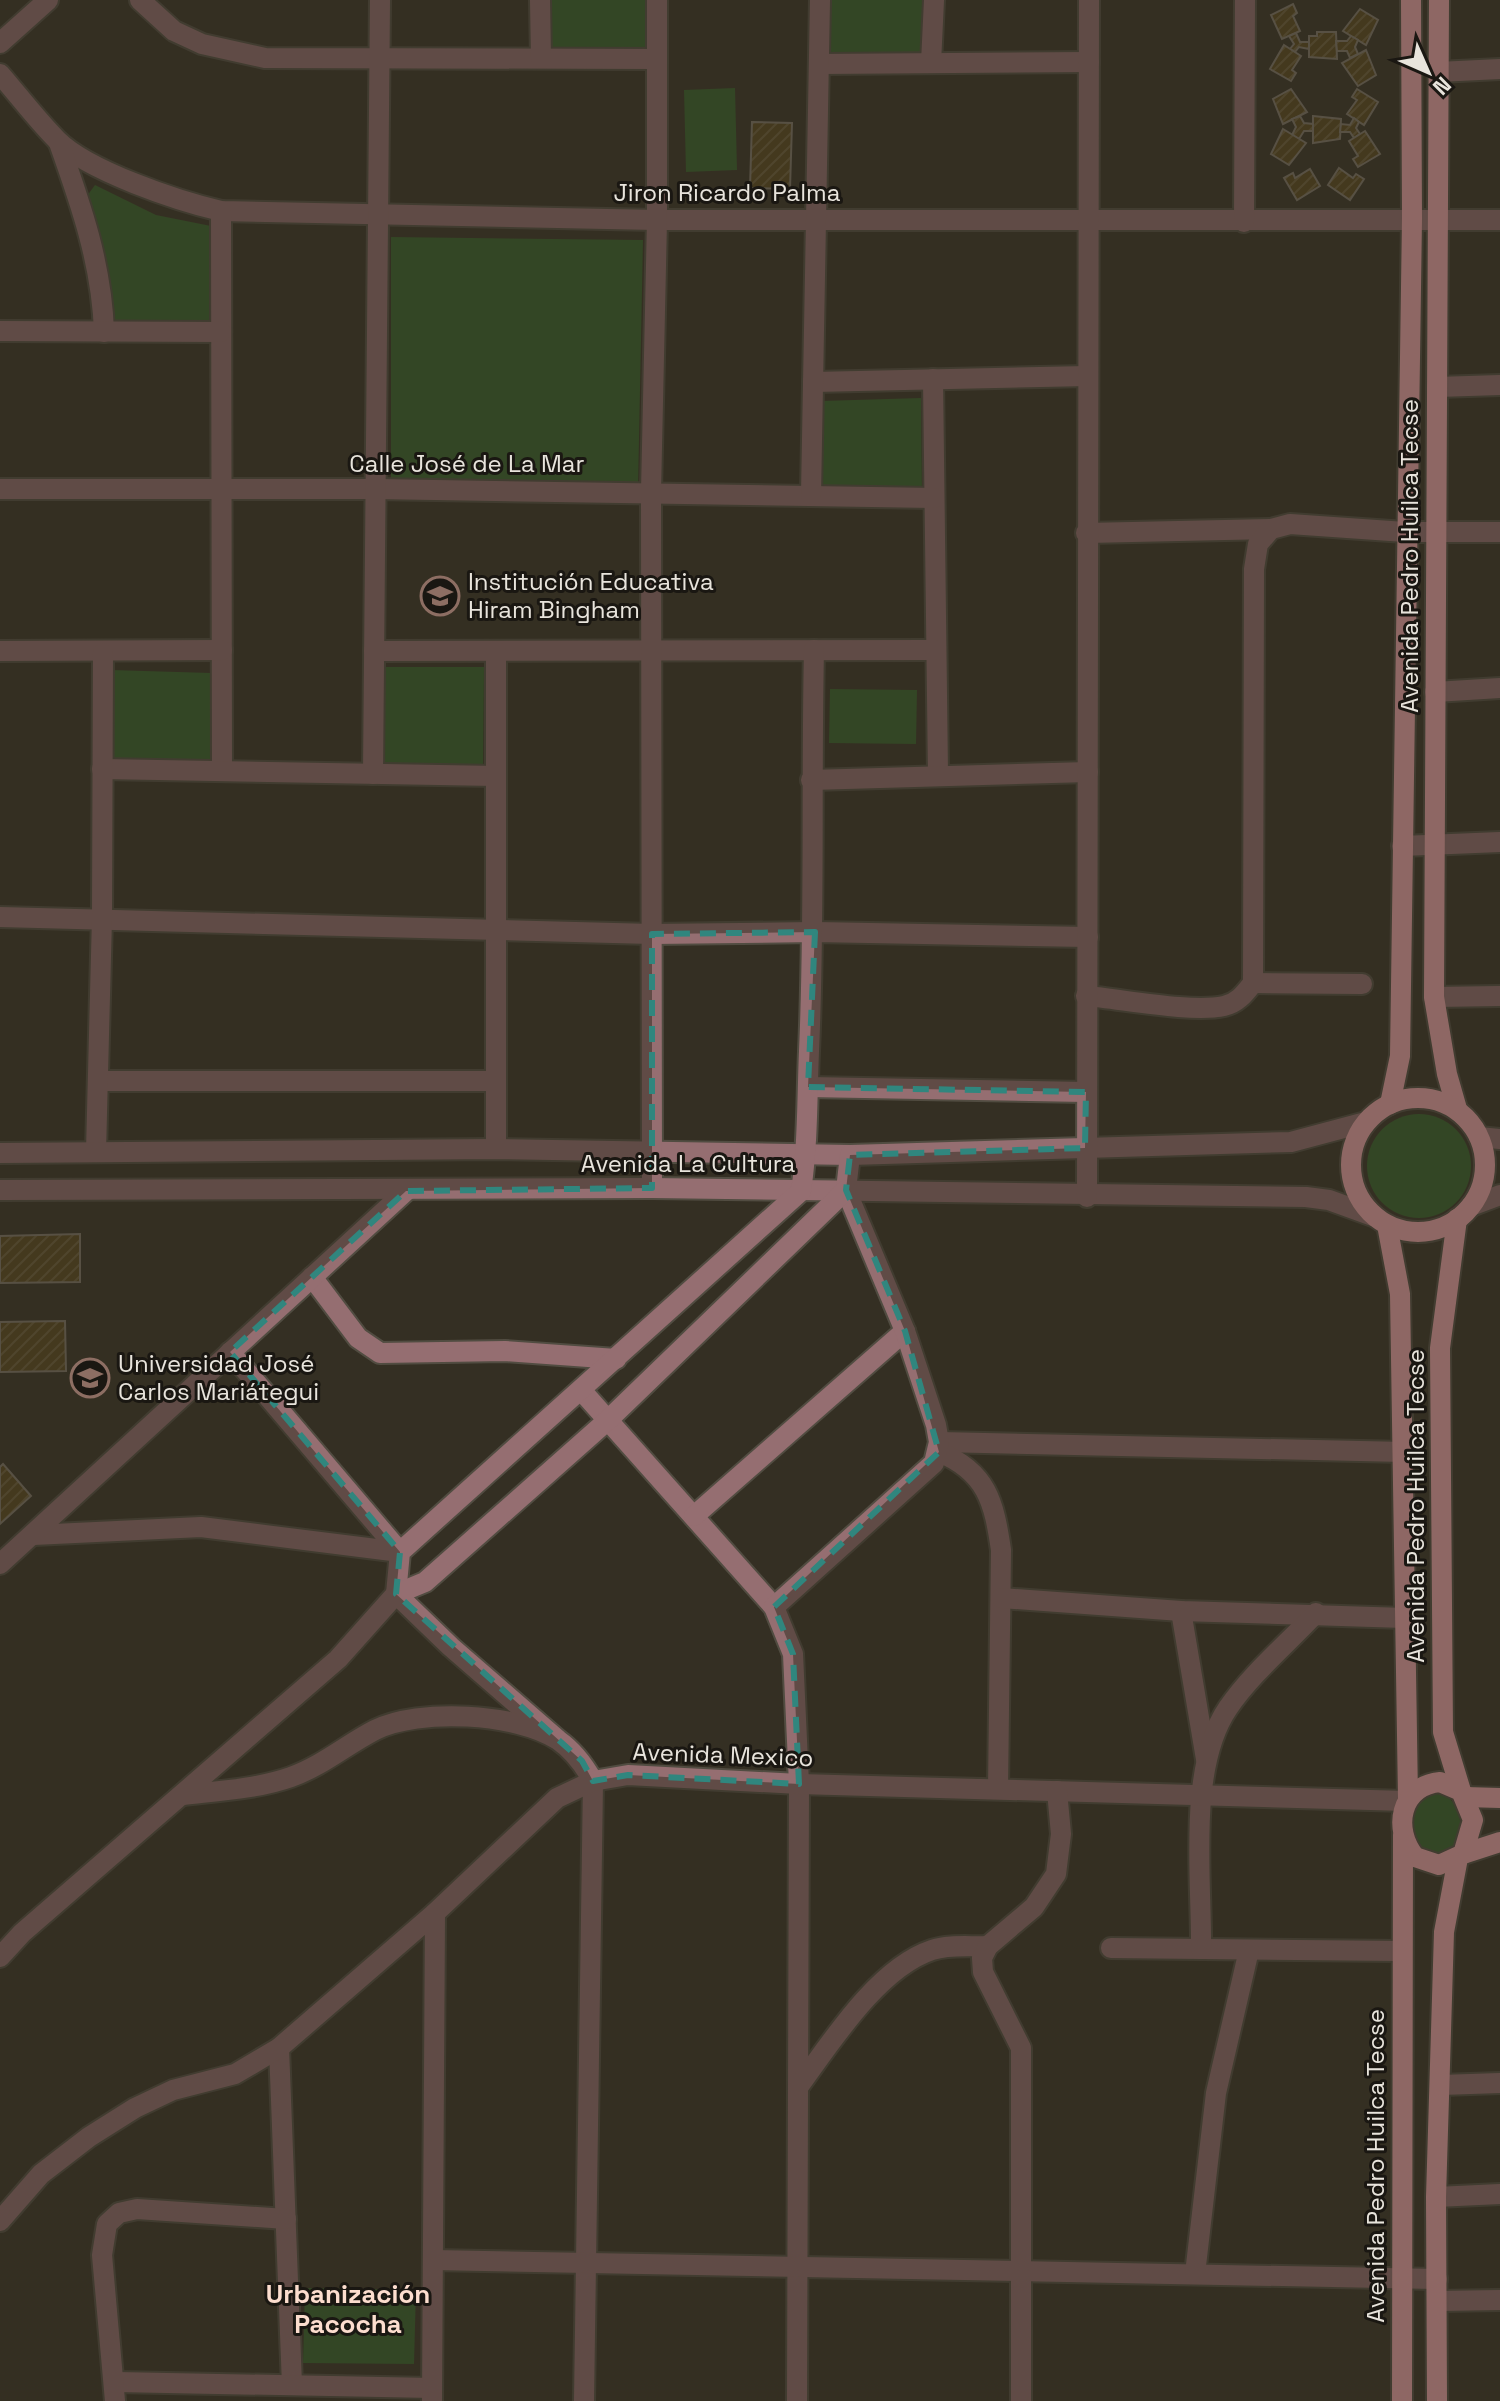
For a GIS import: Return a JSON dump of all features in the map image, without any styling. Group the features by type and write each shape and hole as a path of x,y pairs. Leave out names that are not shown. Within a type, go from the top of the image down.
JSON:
{"main road":[{"name":"Avenida Pedro Huilca Tecse","path":"1390,1104 1400,1056 1405,532 1412,218 1411,0"},
{"name":"Avenida Pedro Huilca Tecse","path":"1439,0 1434,997 1447,1074 1457,1109"},
{"path":"1411,48 1438,47"},
{"path":"1424,1098 1457,1109 1490,1138 1485,1173 1464,1213 1423,1232 1380,1220 1358,1196 1351,1169 1357,1136 1366,1122 1390,1104 1424,1098"},
{"name":"Avenida Pedro Huilca Tecse","path":"1463,1794 1443,1732 1440,1348 1464,1213"},
{"name":"Avenida Pedro Huilca Tecse","path":"1380,1220 1400,1294 1405,1452 1408,1800"},
{"path":"1500,1798 1463,1794 1440,1782 1429,1783 1408,1800 1402,1813 1403,1835 1415,1857 1427,1863 1448,1864 1500,1842"},
{"path":"1437,2401 1436,2197 1444,1932 1461,1856 1473,1820 1463,1794"},
{"name":"Avenida Pedro Huilca Tecse","path":"1402,2401 1403,1835"}],"street":[{"path":"0,43 48,0"},
{"path":"140,0 174,31 202,44 265,58 657,59"},
{"path":"373,774 380,0"},
{"path":"540,0 541,58"},
{"path":"652,1188 651,492 657,220 657,0"},
{"path":"811,495 820,0"},
{"path":"931,63 934,0"},
{"path":"1087,1197 1089,0"},
{"path":"1244,222 1245,0"},
{"path":"819,64 1089,62"},
{"path":"1438,72 1500,69"},
{"name":"Jiron Ricardo Palma","path":"0,74 59,143 179,201 221,211 657,220 1500,220"},
{"path":"59,143 90,232 103,298 104,332"},
{"path":"221,211 222,771"},
{"path":"0,331 221,332"},
{"path":"813,382 1088,376"},
{"path":"933,379 938,774"},
{"path":"1437,387 1500,385"},
{"name":"Calle José de La Mar","path":"0,489 375,489 934,498"},
{"path":"1086,533 1271,529 1290,524 1405,532 1500,532"},
{"path":"1086,996 1226,1006 1242,997 1253,983 1254,569 1258,544 1271,529"},
{"path":"0,651 103,653 222,650"},
{"path":"396,1594 400,1552 801,1191 806,1153 815,932 811,780 814,650"},
{"path":"374,651 936,650"},
{"path":"496,651 496,1149"},
{"path":"96,1152 102,917 103,653"},
{"path":"1435,692 1500,688"},
{"path":"102,769 496,776"},
{"path":"811,780 1088,772"},
{"path":"1402,846 1500,842"},
{"path":"0,917 102,917 652,934 815,932 1088,937"},
{"path":"1253,983 1362,984"},
{"path":"1434,997 1500,996"},
{"path":"98,1081 496,1081"},
{"path":"808,1087 1086,1092"},
{"name":"Avenida La Cultura","path":"0,1153 496,1149 850,1155 1291,1142 1366,1122"},
{"path":"774,1607 934,1463 939,1447 905,1331 846,1190 850,1155"},
{"name":"Avenida La Cultura","path":"0,1190 652,1188 1087,1197 1306,1197 1329,1200 1380,1220"},
{"path":"0,1957 22,1933 338,1659 396,1594 425,1582 608,1420 846,1190"},
{"path":"0,1564 406,1191"},
{"path":"1464,1213 1500,1195"},
{"path":"312,1277 358,1338 380,1353 505,1351 616,1359"},
{"path":"694,1516 905,1331"},
{"path":"230,1352 400,1552"},
{"path":"581,1390 774,1607 793,1654 799,1784 797,2401"},
{"path":"939,1447 1405,1452"},
{"path":"939,1447 974,1471 997,1519 1001,1550 998,1789"},
{"path":"33,1535 201,1527 400,1552"},
{"path":"396,1594 462,1657 582,1761 593,1781 584,2401"},
{"path":"1001,1598 1181,1611 1405,1618"},
{"path":"1181,1611 1206,1763"},
{"path":"1201,1949 1202,1795 1206,1763 1228,1709 1316,1613"},
{"path":"183,1795 287,1779 331,1759 377,1729 439,1715 485,1719 557,1739"},
{"name":"Avenida Mexico","path":"0,2221 41,2174 89,2137 135,2108 173,2090 235,2074 279,2048 435,1913 557,1798 593,1781 628,1775 799,1784 1408,1800"},
{"path":"1021,2401 1021,2048 983,1972 982,1958 988,1946 1034,1907 1056,1874 1061,1834 1057,1791"},
{"path":"286,2219 137,2209 119,2213 107,2224 102,2255 116,2391 292,2385 432,2394 435,1913"},
{"path":"799,2086 845,2022 912,1959 935,1949 988,1946"},
{"path":"1111,1948 1402,1951"},
{"path":"1195,2274 1216,2093 1249,1950"},
{"path":"279,2048 292,2385"},
{"path":"1441,2085 1500,2083"},
{"path":"1436,2197 1500,2194"},
{"path":"433,2260 1437,2279"},
{"path":"1437,2301 1500,2300"}],"highlighted area":[{"path":"815,932 808,1087 1086,1092 1085,1148 850,1155 846,1190 905,1331 939,1452 774,1607 793,1654 799,1784 628,1775 593,1781 582,1761 396,1594 400,1552 230,1352 406,1191 652,1188 652,934"}],"green space":[{"path":"549,0 647,0 647,58 547,57"},
{"path":"830,0 923,0 920,60 828,61"},
{"path":"735,88 737,170 686,172 684,90"},
{"path":"95,185 156,215 211,226 209,333 109,331 104,258 87,196"},
{"path":"391,237 643,240 638,489 391,485"},
{"path":"921,398 922,497 821,495 821,401"},
{"path":"381,667 484,667 483,776 380,773"},
{"path":"111,670 211,673 210,770 108,770"},
{"path":"830,689 917,690 916,744 829,743"},
{"path":"1419,1114 1439,1118 1456,1129 1467,1146 1471,1166 1467,1186 1456,1203 1439,1214 1419,1218 1399,1214 1382,1203 1371,1186 1367,1166 1371,1146 1382,1129 1399,1118"},
{"path":"1432,1791 1450,1799 1459,1816 1459,1837 1450,1855 1427,1855 1416,1838 1415,1813 1418,1805"},
{"path":"305,2288 416,2290 414,2364 303,2363"}],"building":[{"path":"1293,4 1297,13 1293,16 1300,31 1282,39 1271,15"},
{"path":"1360,9 1378,20 1366,45 1343,31"},
{"path":"1317,32 1336,32 1337,59 1309,57 1309,36 1317,36"},
{"path":"1296,33 1300,42 1309,42 1309,49 1299,47 1295,52 1290,49 1294,44 1289,36"},
{"path":"1351,36 1358,40 1355,47 1358,54 1350,58 1347,51 1337,51 1336,41 1347,41"},
{"path":"1284,45 1301,56 1292,70 1296,73 1291,81 1270,69"},
{"path":"1366,50 1376,75 1358,86 1342,63"},
{"path":"1291,89 1307,112 1283,124 1273,99"},
{"path":"1357,89 1378,102 1364,125 1347,114 1357,100 1352,97"},
{"path":"1300,116 1304,123 1313,124 1313,131 1304,131 1299,139 1292,135 1296,127 1292,119"},
{"path":"1313,116 1341,119 1340,139 1313,143"},
{"path":"1354,118 1359,122 1356,128 1360,134 1354,138 1350,132 1340,132 1341,124 1350,125"},
{"path":"752,122 792,123 790,189 750,188"},
{"path":"1283,129 1306,143 1289,165 1271,154"},
{"path":"1365,131 1380,154 1358,167 1353,159 1358,156 1349,141"},
{"path":"1339,168 1353,178 1356,174 1364,179 1350,200 1328,185"},
{"path":"1310,169 1320,186 1297,200 1284,178 1293,173 1295,178"},
{"path":"80,1234 80,1282 0,1283 0,1236"},
{"path":"65,1321 66,1371 0,1372 0,1322"},
{"path":"3,1464 31,1496 0,1524 0,1467"}],"place":[{"name":"Institución Educativa Hiram Bingham","path":"440,596"},
{"name":"Universidad José Carlos Mariátegui","path":"90,1378"}],"district":[{"name":"Urbanización Pacocha","path":"348,2309"}]}
